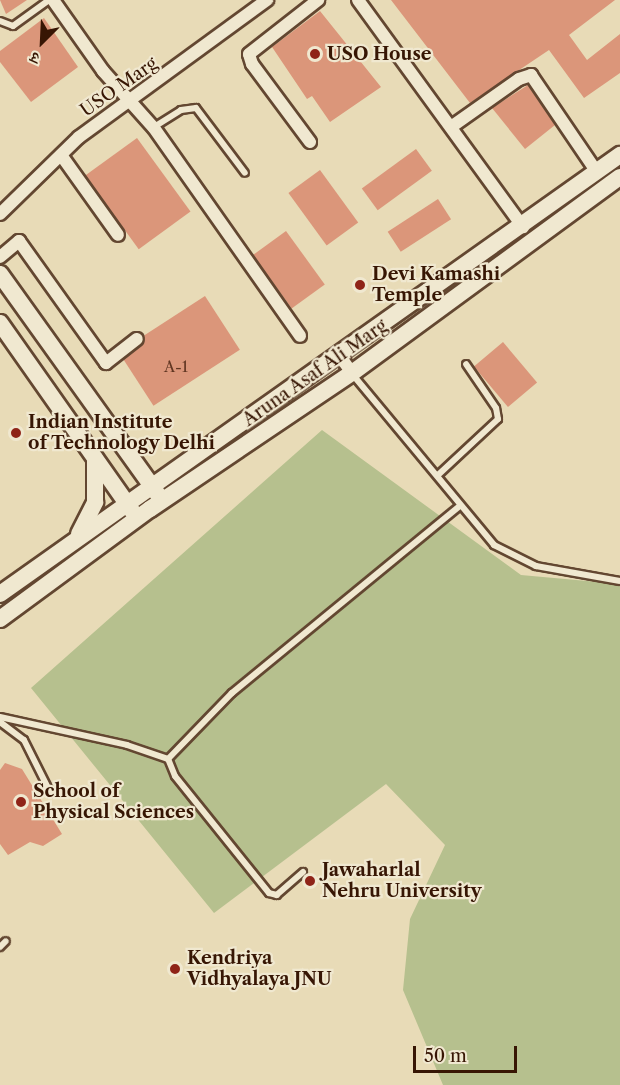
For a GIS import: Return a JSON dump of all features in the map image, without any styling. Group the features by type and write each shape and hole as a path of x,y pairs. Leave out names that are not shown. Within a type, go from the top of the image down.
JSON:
{"main road":[{"name":"Aruna Asaf Ali Marg","path":"0,594 73,540 523,227 620,155"},
{"name":"Aruna Asaf Ali Marg","path":"0,619 137,518 352,373 620,177"},
{"path":"0,274 162,501"},
{"path":"0,323 137,518"},
{"path":"73,540 95,502 95,458"}],"street":[{"path":"51,0 130,104 154,128 300,336"},
{"name":"USO Marg","path":"0,214 93,126 130,104 267,0"},
{"path":"310,142 252,64 249,54 318,0"},
{"path":"358,0 523,227"},
{"path":"451,128 519,79 531,75 597,172"},
{"path":"61,155 118,235"},
{"path":"0,257 19,241 106,363 137,339"},
{"path":"339,355 352,373"}],"lane":[{"path":"0,21 13,26 51,0"},
{"path":"154,128 187,107 196,108 245,173"},
{"path":"438,475 498,419 496,408 466,364"},
{"path":"352,373 494,545 515,558 568,574 620,580"},
{"path":"168,759 232,693 460,506"},
{"path":"0,720 127,745 168,759 175,776 268,893 277,895 303,872"},
{"path":"0,720 24,740 51,794"},
{"path":"0,947 6,941"}],"green space":[{"name":"Jawaharlal Nehru University","path":"322,430 521,575 620,584 620,1085 443,1085 403,990 410,919 445,845 386,784 214,913 31,688"}],"building":[{"path":"0,0 27,0 6,14"},
{"path":"391,0 615,0 569,35 587,60 620,34 620,73 584,98 549,50 470,103"},
{"name":"USO House","path":"320,11 381,87 330,122 312,96 307,99 272,47"},
{"path":"44,18 78,67 31,102 0,62 0,51"},
{"path":"528,85 555,125 525,149 492,108"},
{"path":"137,138 190,212 139,249 85,176"},
{"path":"416,149 432,171 378,210 362,188"},
{"path":"320,170 358,223 327,246 288,193"},
{"path":"438,199 451,219 401,252 388,232"},
{"path":"286,231 325,284 292,308 253,255"},
{"path":"205,296 240,350 153,406 119,352"},
{"path":"503,342 537,383 508,407 474,366"},
{"name":"School of Physical Sciences","path":"5,763 22,769 62,834 43,846 30,842 8,855 0,844 0,770"}],"place":[{"name":"USO House","path":"315,54"},
{"name":"Devi Kamashi Temple","path":"360,285"},
{"name":"Indian Institute of Technology Delhi","path":"16,433"},
{"name":"School of Physical Sciences","path":"21,802"},
{"name":"Jawaharlal Nehru University","path":"310,881"},
{"name":"Kendriya Vidhyalaya JNU","path":"175,969"}]}
